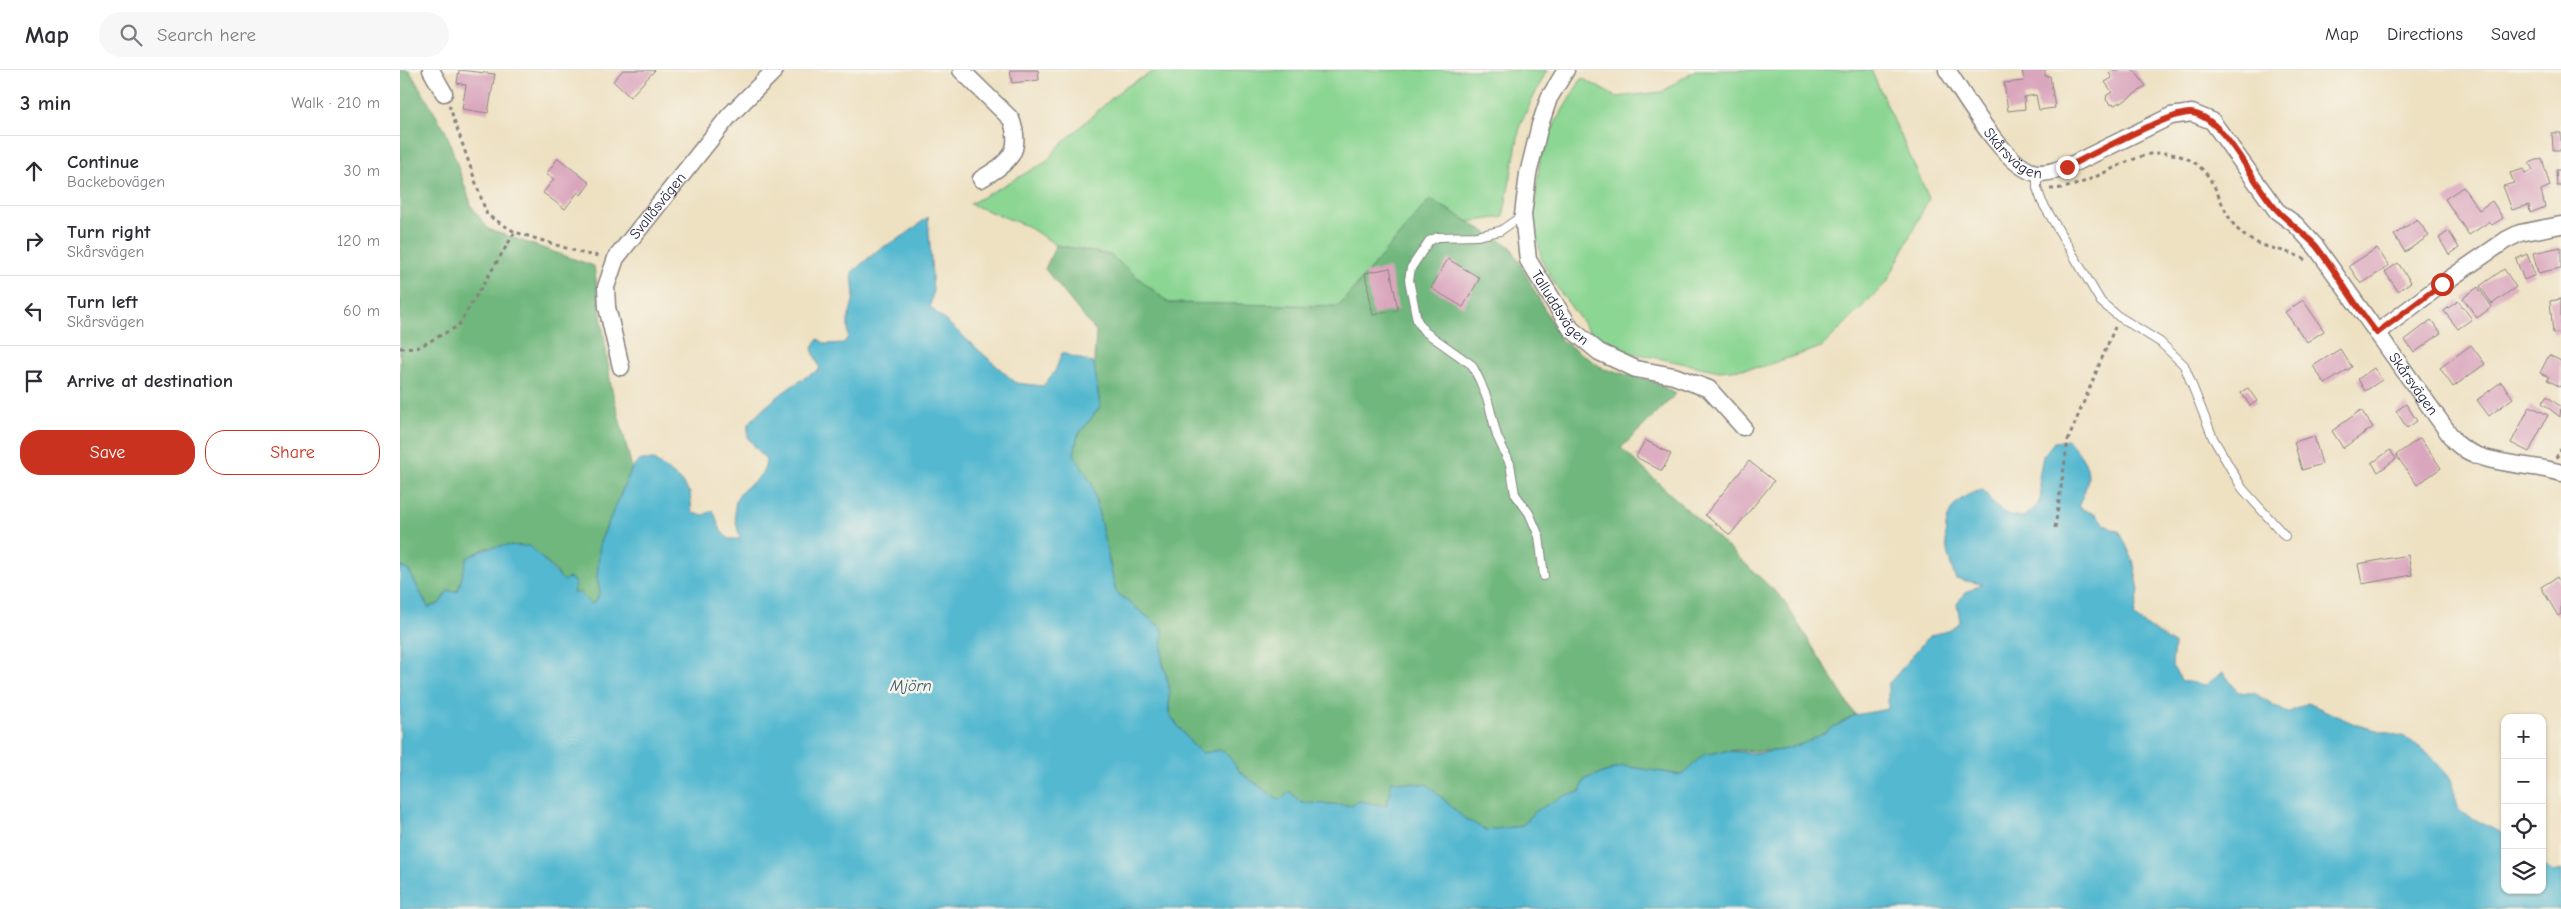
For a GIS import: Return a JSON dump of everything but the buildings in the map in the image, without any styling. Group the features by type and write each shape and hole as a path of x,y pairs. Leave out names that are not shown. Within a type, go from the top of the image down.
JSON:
{"street":[{"path":"430,70 444,93"},
{"name":"Svallåsvägen","path":"621,367 607,307 606,287 616,258 729,116 774,70"},
{"path":"961,70 1011,119 1015,129 1015,147 1011,157 1004,165 981,179"},
{"name":"Talluddsvägen","path":"1566,70 1549,98 1528,174 1523,215 1528,260 1571,329 1599,352 1636,368 1674,376 1709,390 1743,427"},
{"name":"Skårsvägen","path":"1947,70 2002,148 2017,165 2037,180 2171,116 2192,113 2203,116 2221,132 2277,210 2296,225 2316,247 2455,442 2464,450 2479,456 2560,472"},
{"path":"2377,333 2442,284 2506,240 2520,233 2561,225"}],"lane":[{"path":"2037,180 2042,202 2102,302 2118,316 2160,342 2184,365 2213,438 2227,463 2242,488 2285,536"},
{"path":"1523,215 1500,231 1477,236 1438,237 1429,241 1412,268 1409,280 1417,320 1424,331 1472,365 1480,381 1488,401 1497,436 1510,464 1515,494 1529,513 1540,536 1544,576"}],"path":[{"path":"444,93 488,215 515,232 585,254 616,258"},
{"path":"2037,180 2064,188 2138,157 2153,153 2173,154 2194,163 2203,170 2216,188 2228,216 2244,236 2260,245 2295,254 2308,263"},
{"path":"400,348 419,347 458,326 515,232"},
{"path":"2054,528 2068,440 2110,341 2118,316"}],"green space":[{"path":"400,70 409,70 446,132 472,207 488,229 594,266 611,386 632,468 600,542 597,578 600,592 596,601 590,604 572,595 556,571 529,546 485,548 468,558 458,591 448,591 439,604 428,607 409,571 400,566"},
{"path":"1156,70 1547,70 1521,122 1503,217 1469,222 1430,199 1339,306 1169,303 1110,255 1056,245 1027,226 970,204 1046,162 1059,146 1122,89"},
{"path":"1695,70 1871,70 1929,198 1887,282 1822,347 1761,367 1720,371 1628,352 1589,331 1558,289 1542,261 1533,218 1540,158 1556,121 1582,78 1616,97 1662,92"},
{"path":"1430,199 1511,247 1561,340 1604,369 1652,381 1676,394 1621,448 1782,598 1855,715 1822,735 1796,747 1771,751 1732,750 1720,752 1702,760 1682,775 1623,766 1585,779 1580,792 1548,804 1522,826 1485,830 1464,818 1428,785 1392,781 1386,806 1360,801 1351,805 1302,803 1290,792 1278,800 1241,773 1221,750 1202,753 1191,743 1169,714 1169,686 1162,659 1163,629 1116,592 1092,484 1074,454 1078,435 1100,407 1094,363 1096,332 1045,269 1056,245 1110,255 1169,303 1339,306"}],"water":[{"name":"Mjörn","path":"928,217 933,291 930,307 1016,383 1043,386 1055,371 1062,353 1094,363 1100,407 1078,435 1074,454 1092,484 1116,592 1163,629 1162,659 1169,686 1169,714 1191,743 1202,753 1221,750 1227,754 1241,773 1278,800 1290,792 1302,803 1351,805 1360,801 1386,806 1390,795 1391,781 1428,785 1464,818 1486,830 1522,826 1536,811 1563,796 1580,792 1585,779 1623,766 1682,775 1703,755 1725,751 1761,753 1787,749 1810,741 1855,715 1888,709 1888,684 1927,639 1934,634 1947,631 1956,626 1960,621 1957,603 1965,593 1982,584 1956,579 1947,551 1946,525 1950,513 1957,503 1968,495 1983,490 2003,512 2023,517 2037,506 2041,497 2039,476 2043,456 2054,442 2068,440 2082,457 2088,471 2086,486 2078,507 2096,515 2108,527 2120,532 2133,560 2139,590 2134,617 2174,644 2172,666 2182,681 2206,685 2223,672 2238,692 2254,693 2287,713 2308,703 2357,725 2405,737 2428,753 2451,779 2459,811 2501,833 2501,894 2546,894 2546,867 2552,872 2561,870 2561,909 400,909 400,566 409,571 428,607 439,604 448,591 458,591 467,558 497,546 530,546 564,581 567,578 572,579 575,584 573,594 579,592 590,604 596,601 600,592 597,578 600,542 632,468 641,460 654,460 680,480 690,493 692,513 704,515 713,510 721,531 729,539 740,539 735,515 737,500 740,494 761,474 765,468 766,460 748,438 748,424 782,394 820,369 812,349 818,339 826,344 844,343 848,337 848,320 854,297 852,272 878,250 905,235"}],"route":[{"path":"2067,167 2171,116 2192,113 2203,116 2221,132 2277,210 2296,225 2316,247 2377,333 2442,284"}]}
